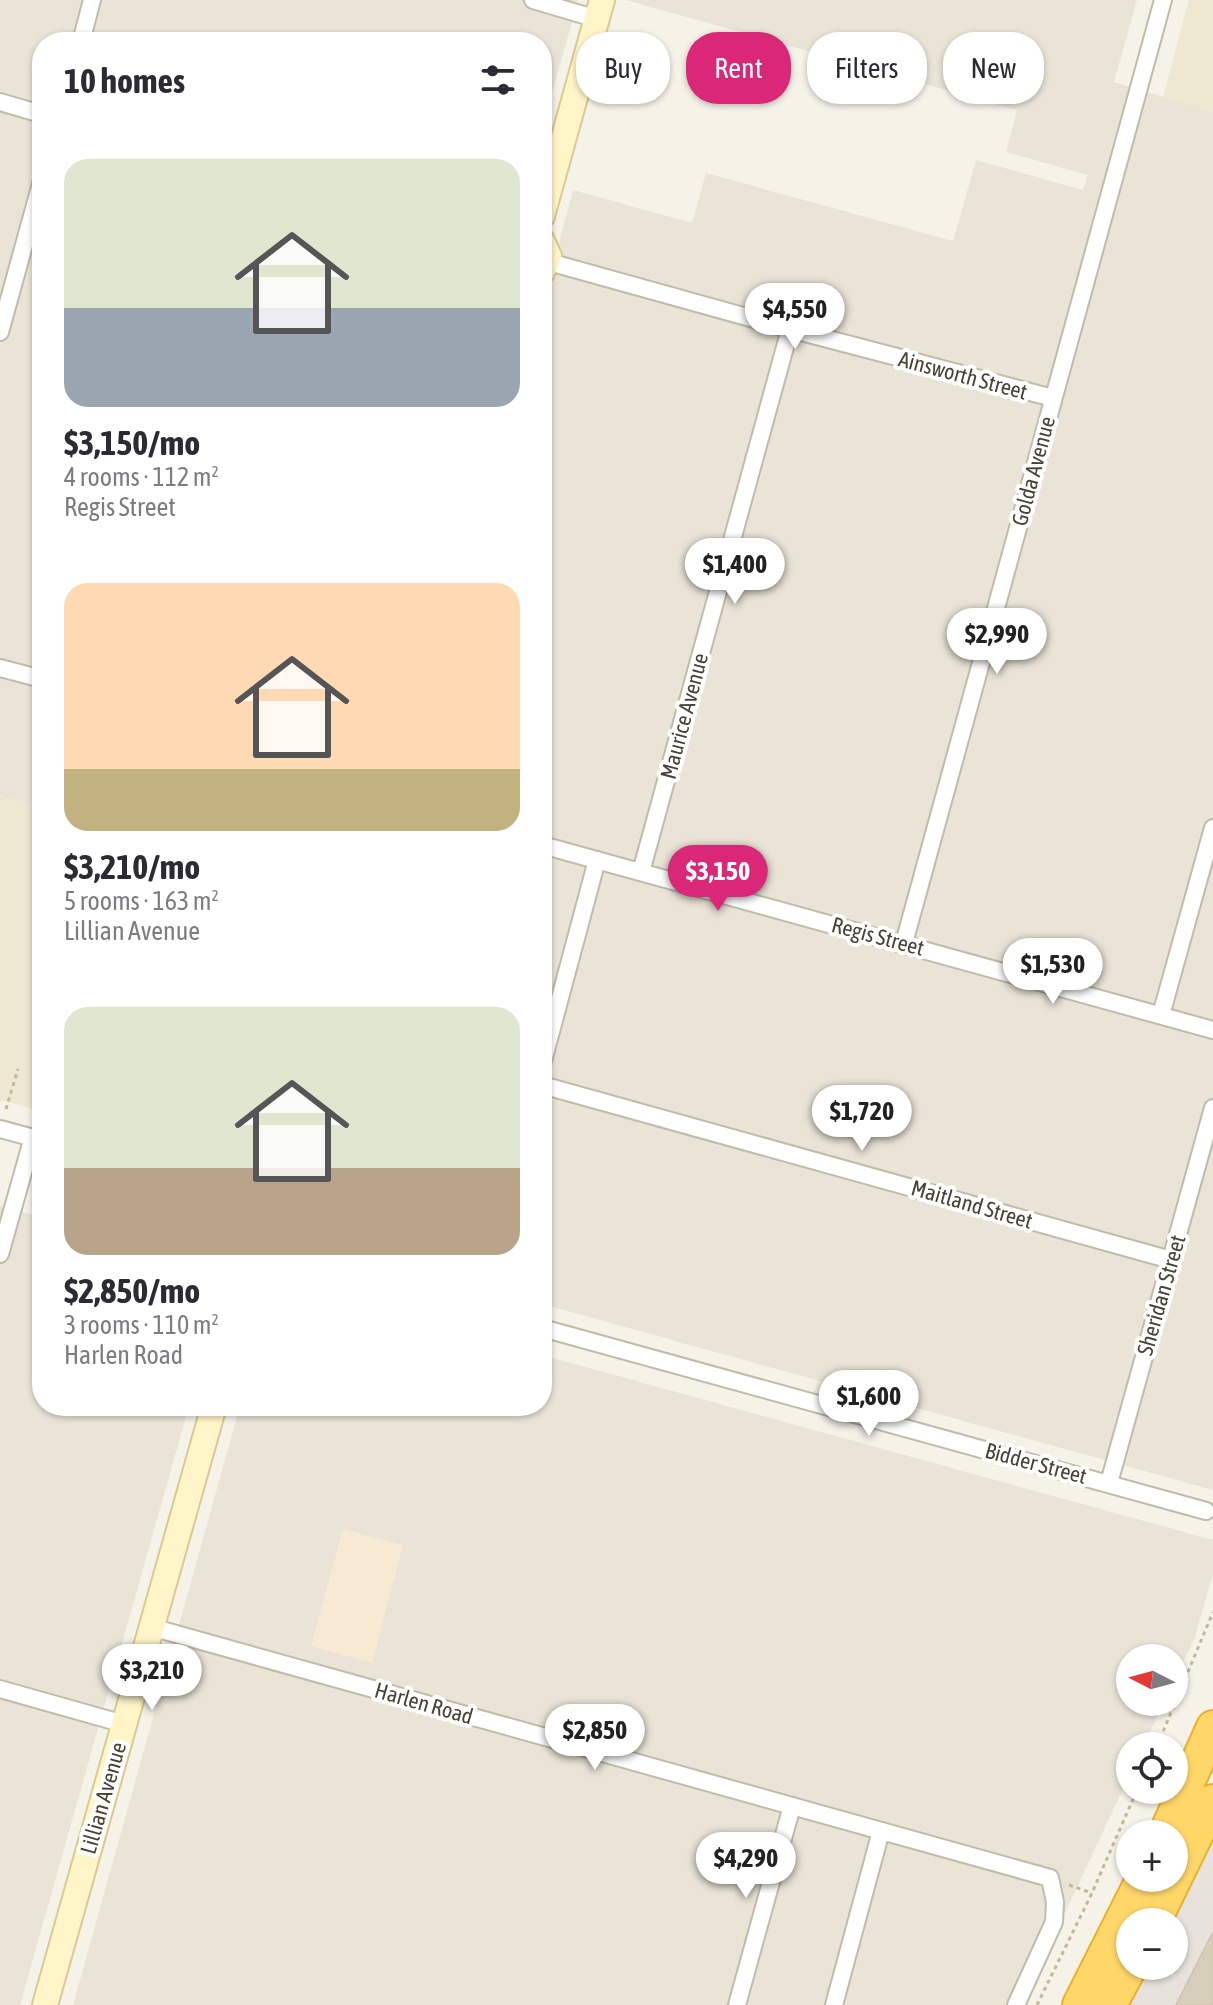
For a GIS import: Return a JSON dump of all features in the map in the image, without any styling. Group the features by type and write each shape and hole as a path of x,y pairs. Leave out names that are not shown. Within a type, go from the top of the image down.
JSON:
{"highway":[{"path":"1171,1820 1213,1727"},
{"path":"1161,1908 1213,1801"},
{"path":"1079,2005 1136,1892"},
{"path":"1110,2005 1123,1980"}],"street":[{"path":"84,32 92,0"},
{"path":"533,0 600,10 552,180"},
{"name":"Golda Avenue","path":"904,943 1163,0"},
{"path":"0,102 32,110"},
{"path":"0,332 32,216"},
{"name":"Ainsworth Street","path":"552,260 790,329 1053,398"},
{"name":"Maurice Avenue","path":"641,872 790,329"},
{"path":"0,668 32,676"},
{"path":"1161,1015 1213,828"},
{"name":"Regis Street","path":"552,848 1213,1030"},
{"path":"552,1028 597,860"},
{"name":"Maitland Street","path":"552,1088 1171,1260"},
{"name":"Sheridan Street","path":"1109,1483 1213,1108"},
{"path":"0,1129 32,1138"},
{"path":"0,1254 32,1155"},
{"name":"Bidder Street","path":"552,1331 1206,1511"},
{"name":"Lillian Avenue","path":"45,2005 211,1416"},
{"name":"Harlen Road","path":"151,1627 1050,1878"},
{"path":"0,1689 124,1724"},
{"path":"737,2005 792,1806"},
{"path":"834,2005 881,1831"},
{"path":"1016,2005 1054,1922 1055,1902 1050,1878"}],"path":[{"path":"6,1109 18,1069"},
{"path":"1163,1732 1213,1612"},
{"path":"1037,2005 1092,1893 1131,1804"},
{"path":"1050,1878 1092,1893"}],"shaded area":[{"path":"0,0 578,0 552,93 552,32 32,32 32,805 0,796"},
{"path":"626,0 1137,0 1114,82 1213,112 1213,1490 552,1307 552,269 573,190 692,223 706,173 953,241 976,160 1083,190 1088,175 1006,152 1017,110 996,104 1044,104 1044,32 943,32 943,89 927,85 927,32 807,32 807,51 791,46 791,32 740,32"},
{"path":"1189,0 1213,0 1213,112 1163,97"},
{"path":"0,796 32,805 32,1108 0,1100"},
{"path":"0,1206 32,1214 32,1416 186,1416 20,2005 0,2005"},
{"path":"552,1358 1213,1540 1213,1574 1188,1652 1188,1644 1116,1644 1116,1716 1157,1716 1150,1732 1116,1732 1116,1804 1022,2005 73,2005 237,1416 552,1416"},
{"path":"343,1529 403,1545 372,1663 311,1646"},
{"path":"1213,1834 1213,2005 1128,2005 1141,1980 1188,1980 1188,1908 1176,1908 1184,1892 1188,1892 1188,1884"}],"building":[{"path":"1213,1932 1213,2005 1176,2005"}]}
